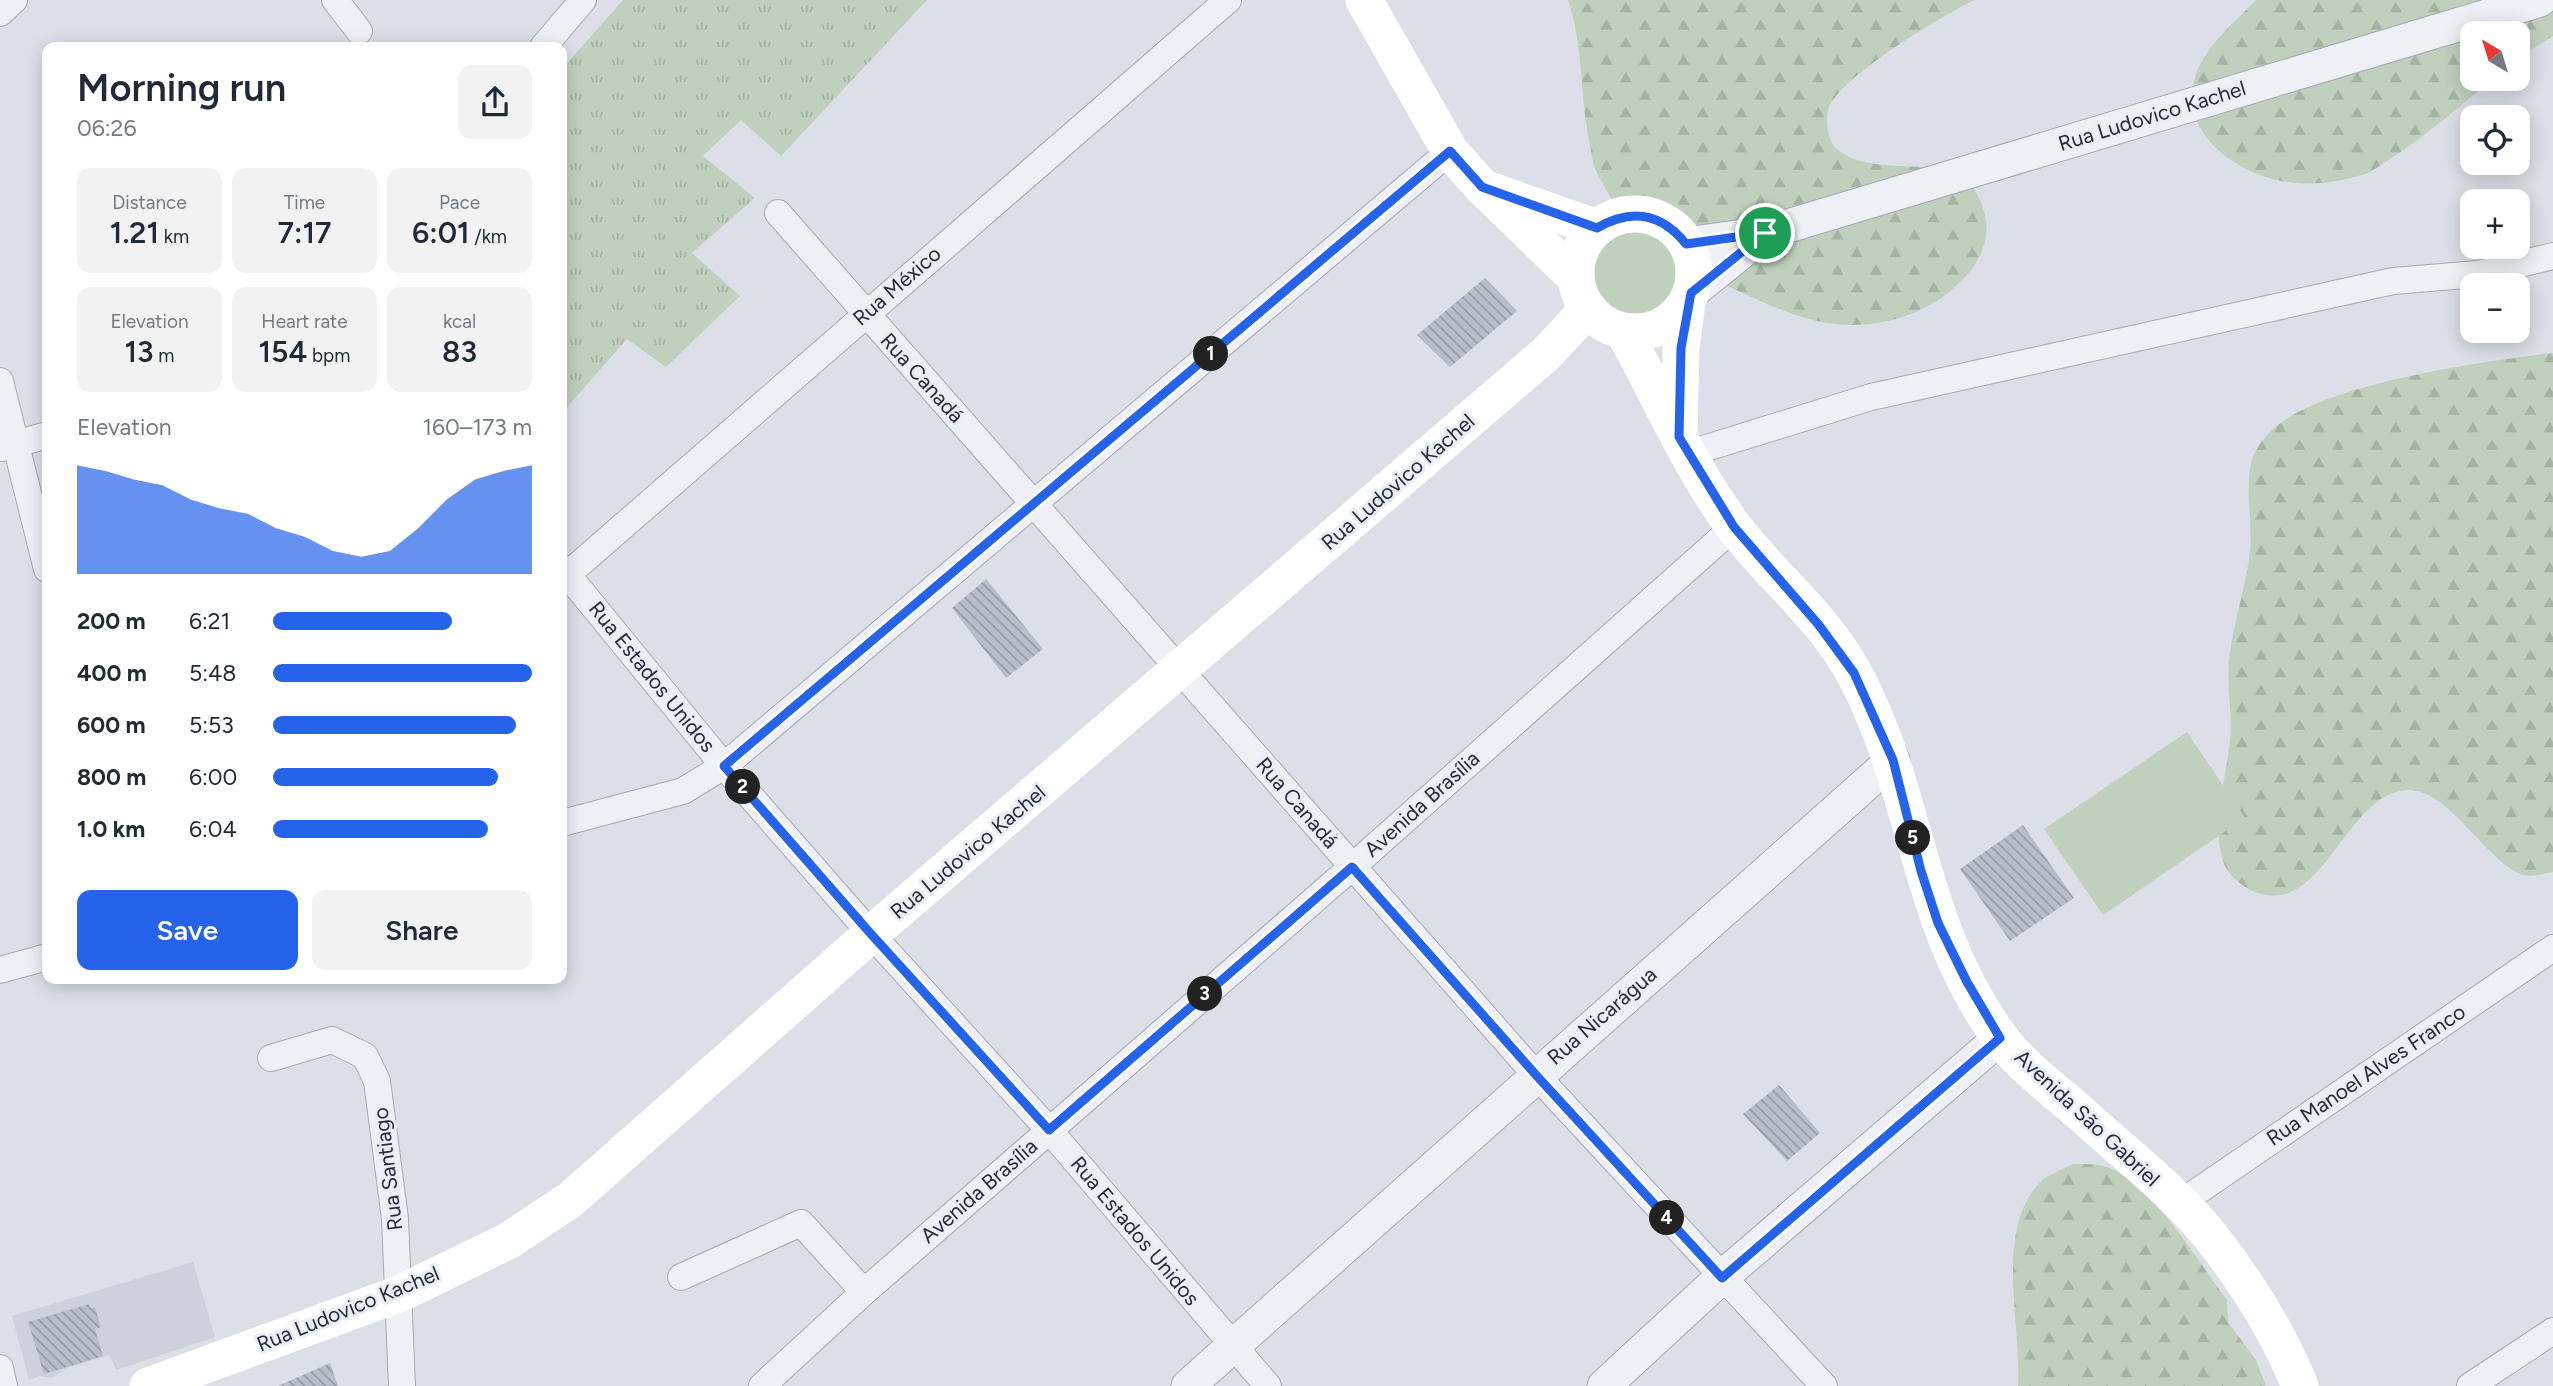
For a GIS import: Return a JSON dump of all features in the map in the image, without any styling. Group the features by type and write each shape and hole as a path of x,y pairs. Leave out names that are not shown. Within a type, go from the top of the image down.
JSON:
{"main road":[{"path":"1364,0 1450,151 1581,293 1604,324 1624,332 1649,331 1671,320 1689,297"},
{"path":"1482,187 1597,228"},
{"path":"1581,293 1580,250 1597,228 1615,218 1635,214 1664,223 1686,244 1693,268 1681,348 1683,445"},
{"name":"Rua Ludovico Kachel","path":"148,1386 399,1294 508,1241 570,1200 871,934 1182,670 1546,354 1581,293"},
{"name":"Avenida São Gabriel","path":"1624,332 1683,445 1734,527 1818,624 1854,673 1893,760 1921,871 1938,923 1967,982 2000,1038 2211,1237 2262,1311 2289,1359 2300,1386"}],"street":[{"path":"0,13 14,0"},
{"path":"335,0 359,31"},
{"name":"Rua México","path":"567,569 1228,0"},
{"name":"Rua Ludovico Kachel","path":"1686,244 1765,233 2540,0"},
{"path":"547,42 579,2"},
{"path":"567,822 683,791 724,766 1450,151"},
{"name":"Rua Canadá","path":"778,213 864,314 1182,670 1536,1075 1824,1386"},
{"name":"Rua Ludovico Kachel","path":"1689,297 1765,233"},
{"path":"1683,445 1871,397 2393,281 2478,274 2553,256"},
{"path":"0,381 9,447 42,553"},
{"path":"9,447 42,437"},
{"name":"Avenida Brasília","path":"762,1386 864,1292 1352,867 1734,527"},
{"name":"Rua Estados Unidos","path":"567,573 724,766 871,934 1049,1130 1268,1386"},
{"name":"Rua Nicarágua","path":"1188,1386 1893,760"},
{"name":"Rua Manoel Alves Franco","path":"2179,1204 2553,948"},
{"path":"0,970 42,958"},
{"path":"1604,1386 1722,1278 2000,1038"},
{"name":"Rua Santiago","path":"271,1058 332,1040 365,1056 377,1081 395,1219 402,1386"},
{"path":"681,1277 801,1223 864,1292"},
{"path":"2470,1386 2553,1331"},
{"path":"0,1368 4,1386"}],"shaded area":[{"path":"193,1262 215,1337 116,1370 110,1355 64,1369 53,1378 40,1376 29,1380 12,1316"}],"green space":[{"path":"623,0 927,0 781,156 741,120 703,156 755,198 692,253 740,296 666,367 627,339 567,407 567,63"},
{"path":"1568,0 1975,0 1896,46 1855,77 1830,105 1827,122 1834,146 1856,160 1943,170 1961,178 1976,192 1985,215 1984,247 1977,261 1952,290 1916,312 1896,319 1855,325 1834,324 1791,313 1665,259 1641,239 1626,221 1595,167 1586,123 1579,52"},
{"path":"2256,0 2553,0 2553,36 2530,50 2530,21 2460,21 2460,91 2479,91 2444,120 2372,171 2331,182 2296,183 2255,173 2218,150 2204,135 2195,117 2192,96 2201,63 2222,34"},
{"path":"1634,222 1653,226 1670,237 1681,254 1685,273 1681,292 1670,309 1653,320 1634,324 1615,320 1598,309 1587,292 1583,273 1587,254 1598,237 1615,226"},
{"path":"2553,353 2553,872 2530,876 2516,872 2502,862 2442,804 2426,794 2410,790 2388,795 2370,808 2303,885 2284,894 2261,894 2249,889 2238,882 2225,867 2218,832 2231,731 2229,660 2250,551 2249,483 2255,452 2271,431 2294,414 2325,400 2405,377"},
{"path":"2187,732 2245,818 2103,915 2044,829"},
{"path":"2073,1164 2111,1168 2132,1182 2163,1212 2227,1300 2228,1322 2256,1360 2266,1386 2018,1386 2013,1277 2014,1248 2019,1222 2028,1198 2044,1179"}],"building":[{"path":"1485,278 1517,311 1450,367 1417,335"},
{"path":"986,579 1043,649 1006,678 952,608"},
{"path":"2023,825 2074,898 2010,941 1960,869"},
{"path":"1779,1085 1820,1133 1787,1161 1743,1114"},
{"path":"89,1304 90,1308 95,1307 101,1327 95,1329 103,1356 44,1374 28,1322"},
{"path":"330,1363 338,1386 278,1386"}],"route":[{"path":"1450,151 1482,187 1597,228 1615,218 1635,214 1656,218 1673,228 1686,244 1765,233 1691,293 1687,302 1681,348 1679,437 1734,527 1818,624 1854,673 1893,760 1921,871 1938,923 1967,982 2000,1038 1722,1278 1536,1075 1352,867 1049,1130 871,934 724,766 1450,151"}]}
